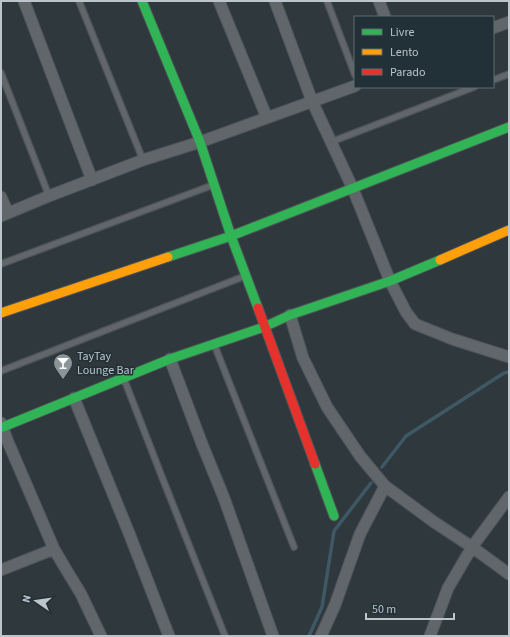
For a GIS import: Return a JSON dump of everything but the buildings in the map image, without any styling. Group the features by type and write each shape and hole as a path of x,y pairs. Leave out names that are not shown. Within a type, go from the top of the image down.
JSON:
{"street":[{"path":"24,1 92,180"},
{"path":"142,1 200,142 231,236 334,516"},
{"path":"219,1 267,118"},
{"path":"275,1 312,101 353,189 390,281 406,312 415,324 452,339 509,357"},
{"path":"379,1 385,16"},
{"path":"494,28 509,22"},
{"path":"1,197 4,214 143,160 200,142 354,86"},
{"path":"1,313 231,236 509,127"},
{"path":"101,636 81,594 54,549 4,444 2,425 170,359 264,327 290,315 390,281 509,230"},
{"path":"290,315 304,358 327,407 360,456 385,486 509,574"},
{"path":"170,359 224,498 273,636"},
{"path":"74,398 169,636"},
{"path":"321,636 335,605 360,534 385,486"},
{"path":"430,636 448,588 472,547 509,496"},
{"path":"1,570 54,549"}],"lane":[{"path":"79,1 143,160"},
{"path":"326,1 354,72"},
{"path":"1,73 49,196"},
{"path":"494,80 509,74"},
{"path":"331,142 471,88"},
{"path":"1,264 214,185"},
{"path":"1,370 246,276"},
{"path":"214,344 294,547"},
{"path":"124,378 225,636"}],"waterway":[{"path":"382,467 406,436 504,373 509,372"},
{"path":"309,636 322,607 334,531 371,483"}],"traffic: fast":[{"path":"142,1 200,142 231,236 258,308"},
{"path":"168,257 231,236 509,127"},
{"path":"3,427 170,359 264,327 290,315 390,281 440,260"},
{"path":"315,464 334,516"}],"traffic: slow":[{"path":"440,260 509,230"},
{"path":"1,313 168,257"}],"traffic: jam":[{"path":"258,308 315,464"}],"place":[{"name":"TayTay Lounge Bar","path":"63,380"}]}
